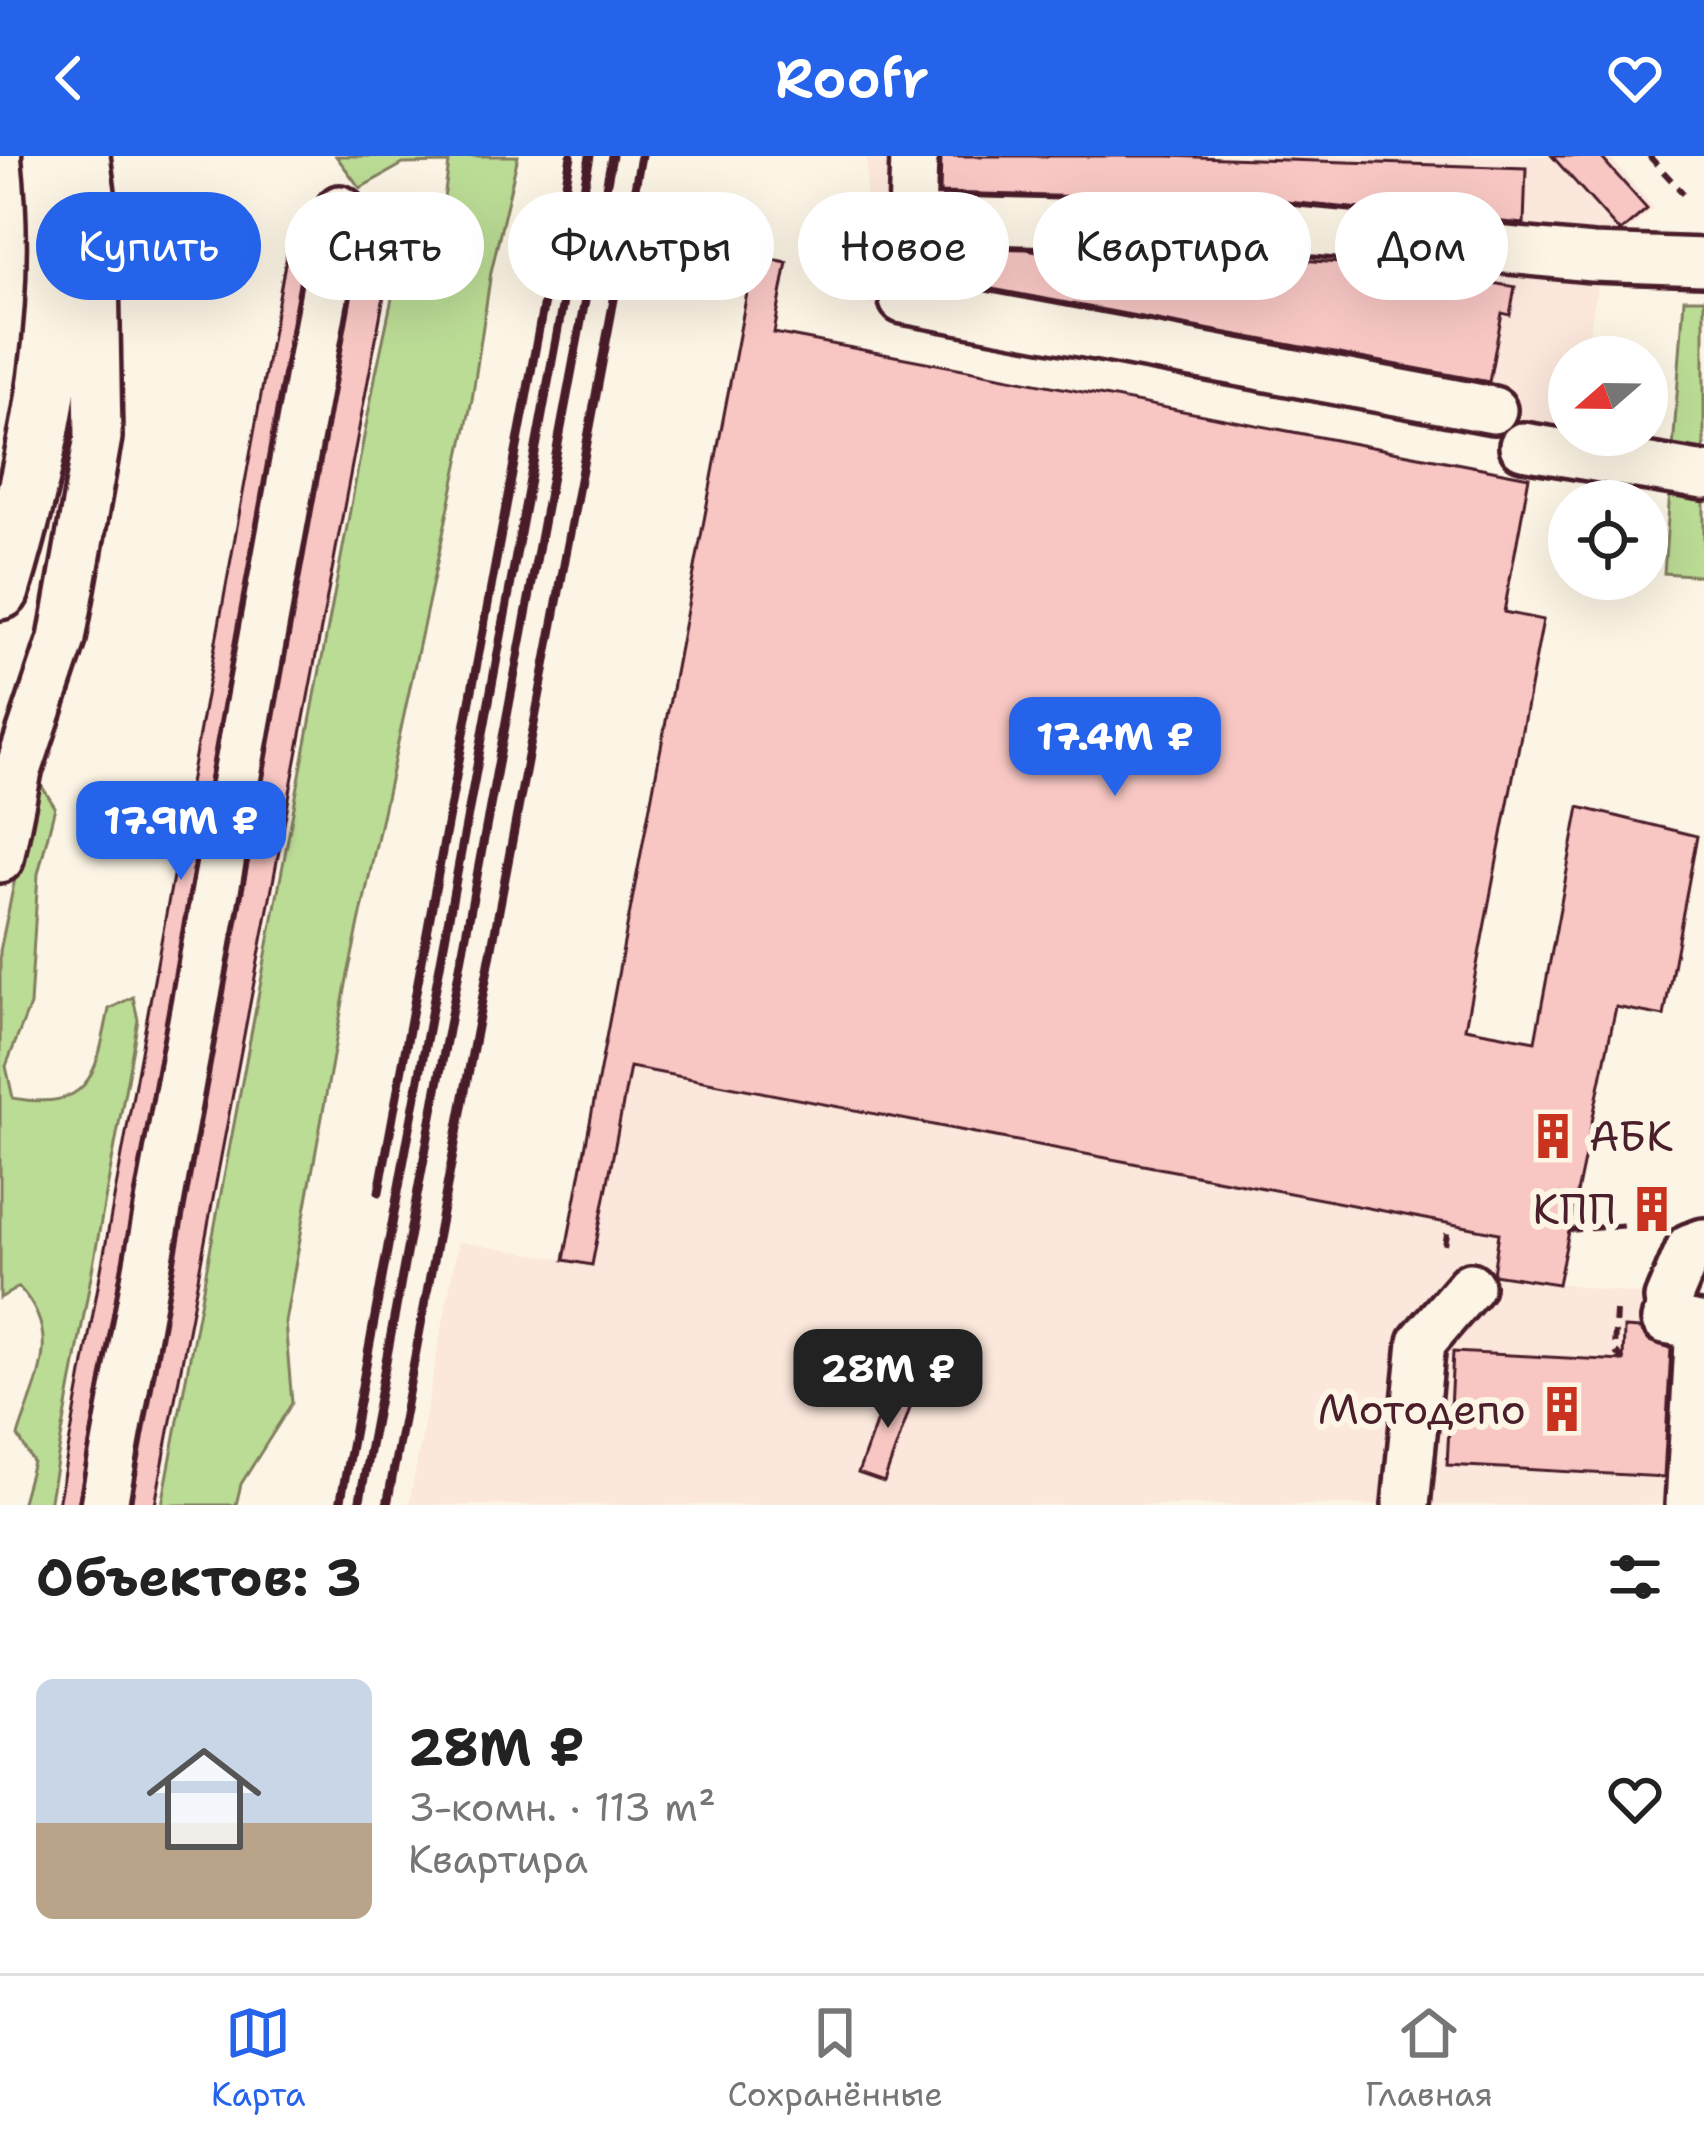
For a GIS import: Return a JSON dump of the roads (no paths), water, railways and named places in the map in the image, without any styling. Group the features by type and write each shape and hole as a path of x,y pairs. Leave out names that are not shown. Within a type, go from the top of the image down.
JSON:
{"main road":[{"path":"0,590 48,401 58,263 52,156"}],"lane":[{"path":"0,859 18,771 62,639 98,437 94,215 86,156"},
{"path":"913,192 914,156"},
{"path":"1009,222 1285,229 1592,258 1704,262"},
{"path":"104,1505 323,300"},
{"path":"903,300 1493,410"},
{"path":"1523,446 1704,476"},
{"path":"1689,1505 1699,1326 1666,1310 1695,1233"},
{"path":"1406,1505 1422,1342 1470,1286"}],"railway":[{"path":"379,1192 571,156"},
{"path":"340,1505 590,156"},
{"path":"359,1505 612,156"},
{"path":"387,1505 641,156"}],"place":[{"name":"АБК","path":"1553,1136"},
{"name":"КПП","path":"1652,1209"},
{"name":"Мотодепо","path":"1562,1409"}]}
